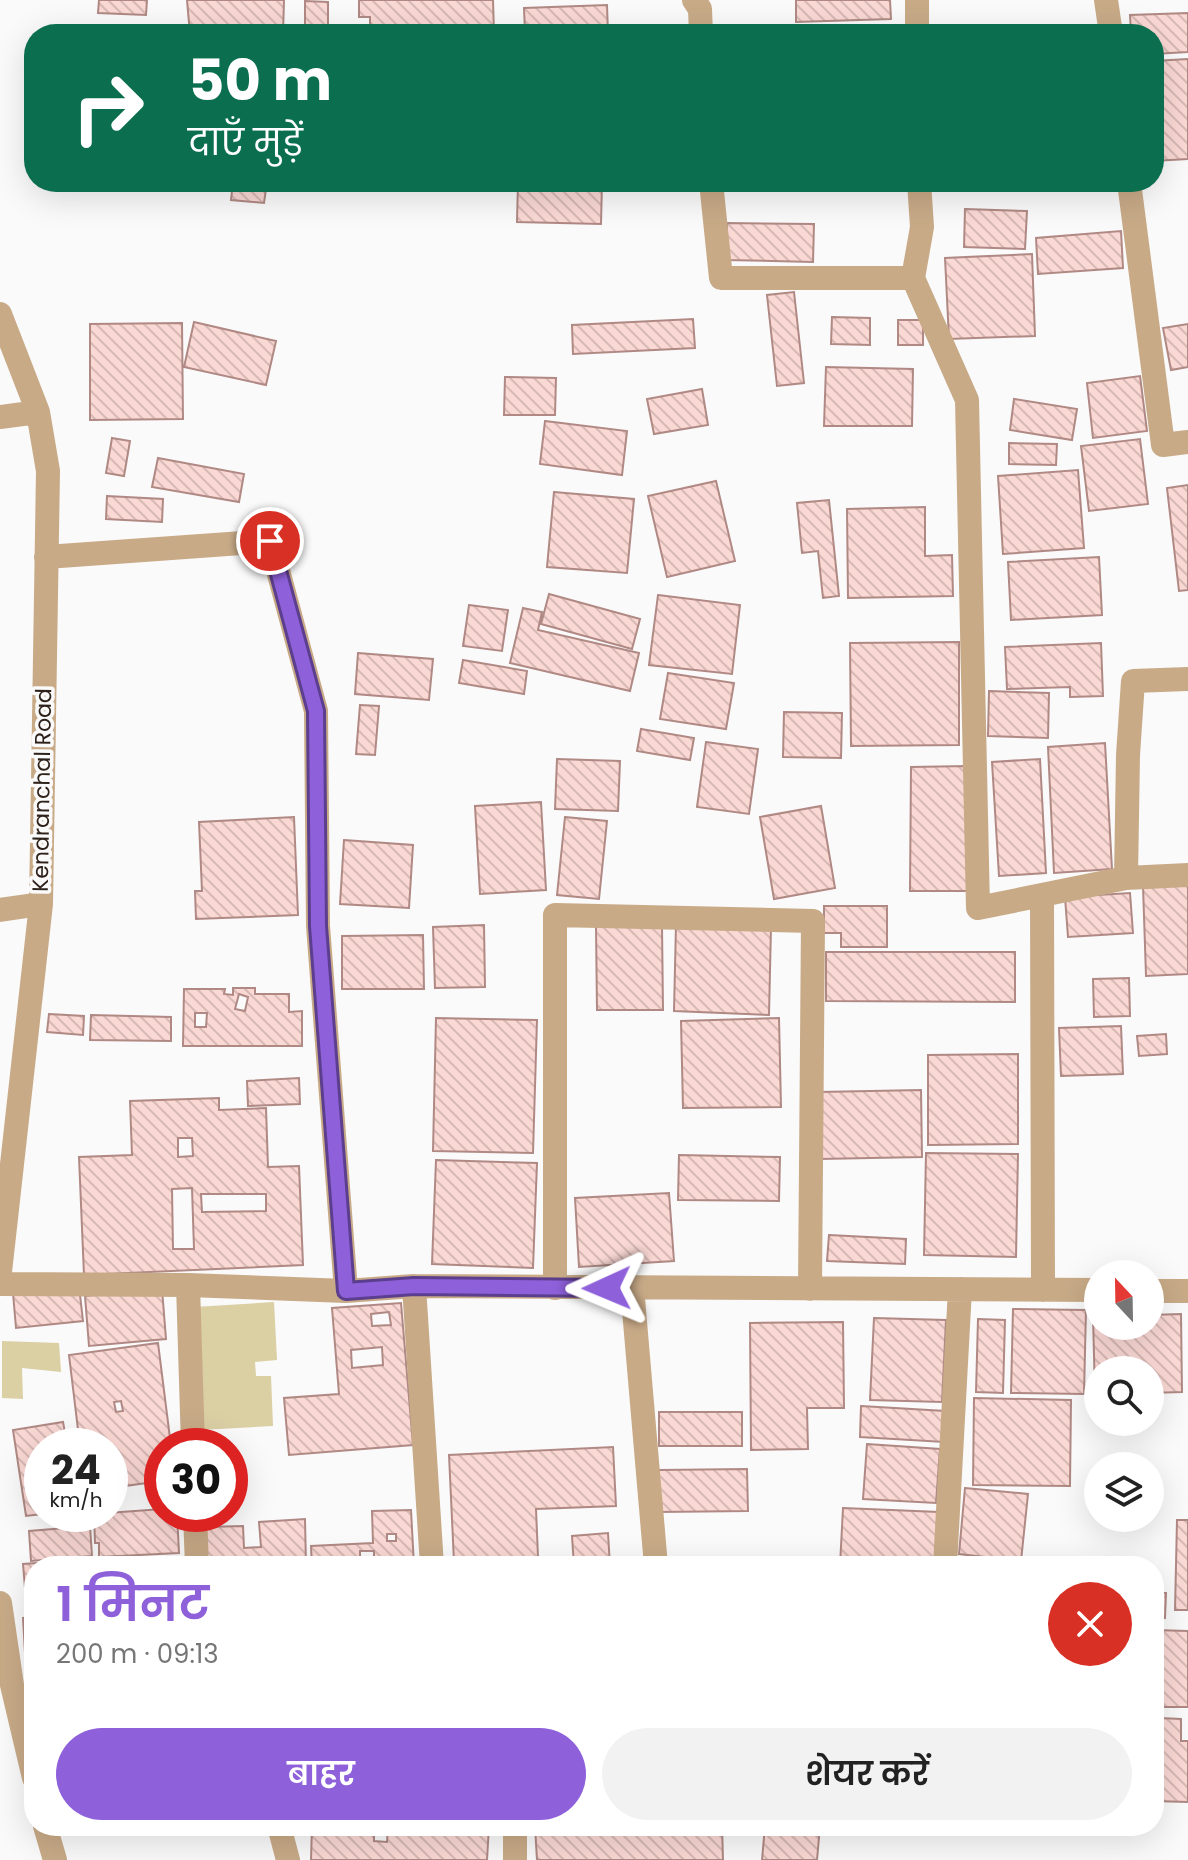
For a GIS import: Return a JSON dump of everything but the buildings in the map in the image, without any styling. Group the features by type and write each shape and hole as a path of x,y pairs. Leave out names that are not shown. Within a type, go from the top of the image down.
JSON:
{"street":[{"path":"694,0 700,9 701,24"},
{"path":"917,0 917,24"},
{"path":"1106,0 1110,24"},
{"path":"712,192 721,278 913,278"},
{"path":"920,192 922,227 913,278 967,400 978,908 1126,878 1188,875"},
{"path":"1130,192 1163,445 1188,442"},
{"name":"Kendranchal Road","path":"0,314 38,412 48,471 41,904 9,1117 0,1272"},
{"path":"0,417 38,412"},
{"path":"46,557 270,541 316,711 318,926 346,1291"},
{"path":"1126,878 1133,681 1188,679"},
{"path":"1042,895 1043,1290"},
{"path":"0,910 41,904"},
{"path":"555,1288 555,915 813,921 810,1289"},
{"path":"0,1284 188,1285 346,1291 414,1286 1084,1290"},
{"path":"188,1285 192,1428"},
{"path":"414,1286 431,1556"},
{"path":"632,1287 655,1556"},
{"path":"946,1556 960,1289"},
{"path":"1164,1291 1188,1291"},
{"path":"196,1532 197,1556"},
{"path":"0,1603 23,1689"},
{"path":"48,1836 55,1860"},
{"path":"282,1836 288,1860"},
{"path":"515,1836 515,1860"}],"shaded area":[{"path":"274,1302 277,1360 255,1362 256,1376 271,1376 273,1426 200,1428 194,1307"},
{"path":"2,1341 59,1343 61,1372 22,1368 23,1399 2,1398"}],"route":[{"path":"270,541 316,711 318,926 346,1291 414,1286 607,1288"}]}
